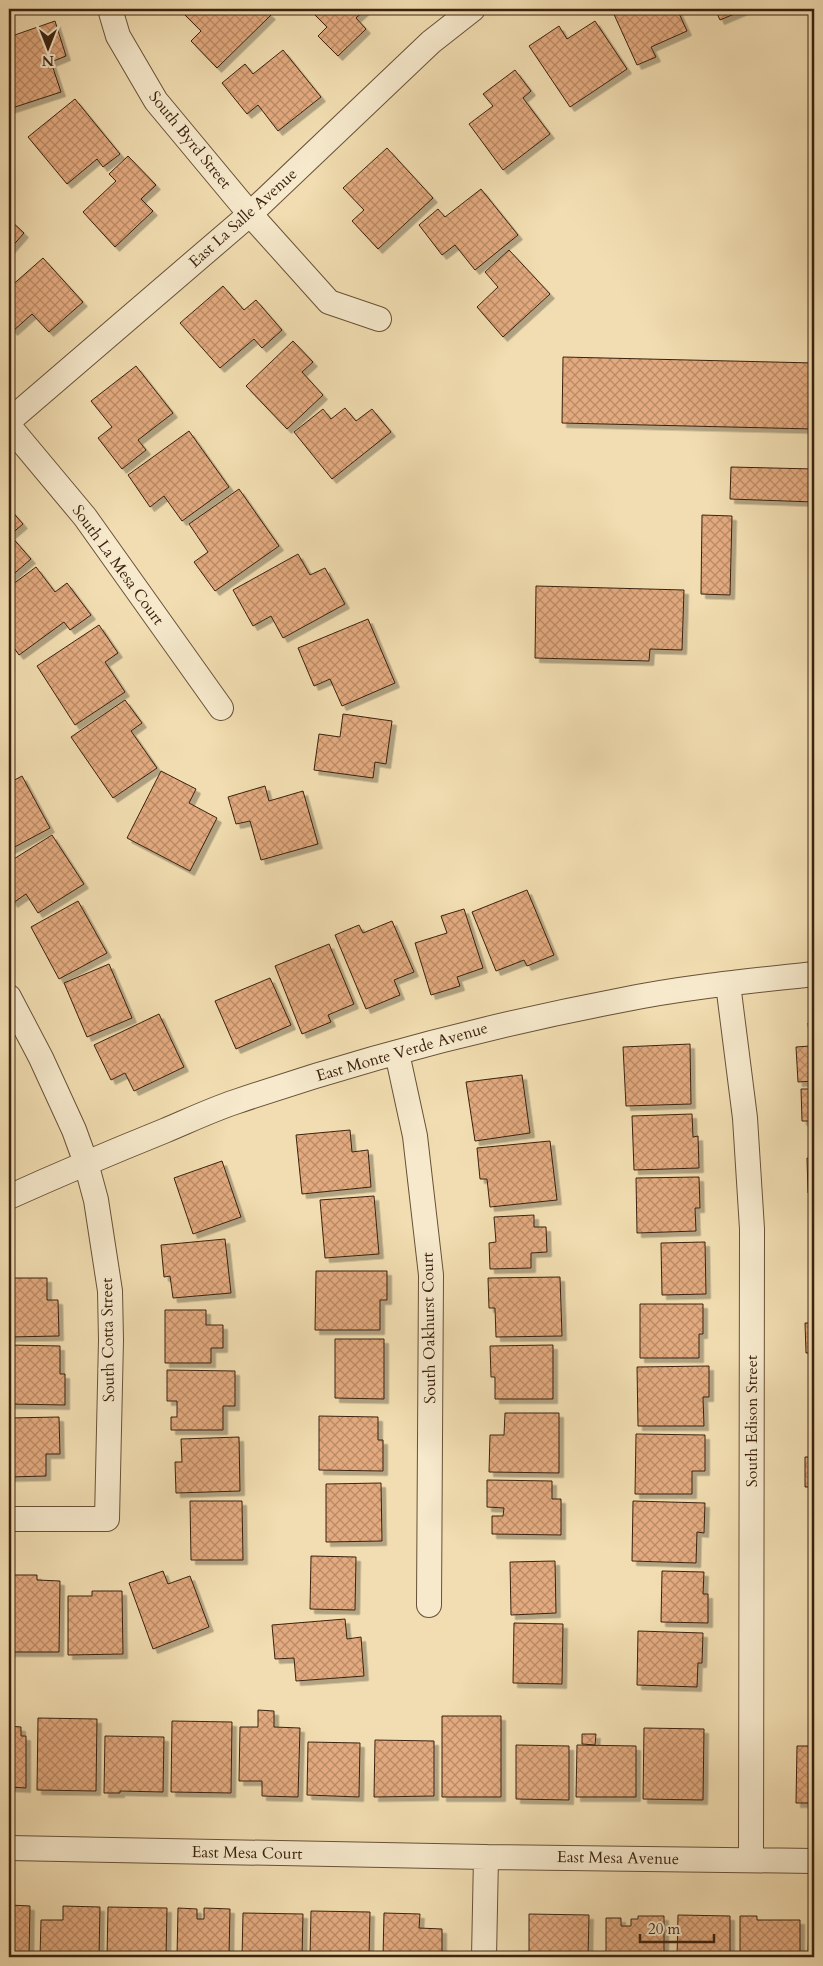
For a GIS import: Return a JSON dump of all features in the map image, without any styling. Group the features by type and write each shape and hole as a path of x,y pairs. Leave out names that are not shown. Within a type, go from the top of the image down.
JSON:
{"street":[{"name":"South Byrd Street","path":"110,9 118,36 156,100 250,214 329,302 379,319"},
{"name":"East La Salle Avenue","path":"9,421 250,214 431,42 473,9"},
{"name":"South La Mesa Court","path":"9,426 85,517 221,708"},
{"name":"East Monte Verde Avenue","path":"9,1197 232,1103 307,1079 458,1036 531,1018 624,999 814,974"},
{"name":"South Edison Street","path":"728,984 745,1118 752,1229 751,1860"},
{"name":"South Cotta Street","path":"9,997 41,1058 74,1130 86,1163 97,1209 110,1292 111,1340 107,1519 9,1519"},
{"name":"South Oakhurst Court","path":"397,1053 415,1136 431,1275 428,1605"},
{"name":"East Mesa Court","path":"9,1848 486,1857"},
{"name":"East Mesa Avenue","path":"486,1857 751,1860"},
{"path":"484,1957 486,1857"},
{"path":"751,1860 814,1861"}],"building":[{"path":"179,9 250,9 255,14 260,9 264,9 271,15 217,68 191,41 201,31"},
{"path":"309,9 366,9 356,18 366,29 338,56 318,36 327,27"},
{"path":"677,9 687,31 651,47 656,57 637,65 612,10"},
{"path":"715,9 746,9 720,20"},
{"path":"55,21 66,56 51,62 61,92 9,109 9,37"},
{"path":"595,21 627,69 570,107 529,46 559,26 567,39"},
{"path":"283,50 321,97 278,131 258,105 247,114 222,83 245,64 253,74"},
{"path":"515,70 531,91 523,98 550,134 503,170 469,124 493,106 483,94"},
{"path":"75,99 120,154 103,167 97,159 67,184 28,137"},
{"path":"387,148 433,198 378,249 352,221 364,210 343,188"},
{"path":"128,156 156,185 141,199 153,211 115,247 83,212 116,181 109,174"},
{"path":"481,189 518,235 475,270 455,245 442,255 419,225 438,209 445,217"},
{"path":"9,219 24,233 9,250"},
{"path":"509,250 550,294 503,337 477,307 498,287 485,272"},
{"path":"43,258 83,302 49,332 32,314 13,331 9,326 9,288"},
{"path":"223,286 244,310 256,300 282,330 262,348 254,339 220,368 180,323"},
{"path":"293,341 313,362 302,372 323,395 287,429 246,386"},
{"path":"563,357 814,363 814,429 562,423"},
{"path":"136,366 173,413 138,440 146,450 122,469 98,438 112,427 91,401"},
{"path":"345,408 356,421 372,409 391,432 332,479 294,432 323,409 331,419"},
{"path":"189,431 229,487 182,521 164,496 150,507 128,475"},
{"path":"731,467 814,469 814,502 730,499"},
{"path":"239,489 279,546 215,591 194,562 208,552 189,524"},
{"path":"9,508 23,524 10,535 31,559 9,578"},
{"path":"702,515 732,516 730,595 701,594"},
{"path":"298,554 310,575 325,568 345,604 283,638 271,616 253,626 233,590"},
{"path":"36,567 55,592 67,583 91,615 70,630 64,622 19,655 9,641 9,587"},
{"path":"536,586 684,590 682,650 650,649 649,661 535,658"},
{"path":"368,619 395,683 342,706 330,679 314,686 298,648"},
{"path":"99,625 118,653 105,662 125,692 75,725 37,666"},
{"path":"125,700 142,723 131,731 157,768 113,798 71,737"},
{"path":"343,714 392,721 386,764 375,762 373,778 314,770 319,734 340,737"},
{"path":"161,771 196,789 189,803 217,818 190,871 127,838"},
{"path":"22,776 50,828 9,850 9,783"},
{"path":"265,786 269,801 303,791 318,844 261,860 250,821 236,824 228,797"},
{"path":"52,835 84,884 38,913 26,894 13,903 9,896 9,862"},
{"path":"527,890 554,955 527,966 524,960 496,971 472,912"},
{"path":"78,901 107,953 59,979 31,927"},
{"path":"464,909 483,968 457,977 460,986 431,995 415,943 447,933 441,916"},
{"path":"392,921 414,972 394,980 400,995 366,1009 335,935 359,925 363,933"},
{"path":"329,944 354,1004 328,1015 331,1022 302,1034 275,966"},
{"path":"109,964 132,1018 87,1037 64,983"},
{"path":"270,978 291,1025 236,1049 215,1001"},
{"path":"159,1014 184,1067 134,1091 125,1073 111,1080 94,1045"},
{"path":"814,1022 814,1081 798,1082 796,1047 810,1046 808,1023"},
{"path":"690,1044 691,1104 626,1106 623,1047"},
{"path":"522,1075 530,1133 475,1141 466,1082"},
{"path":"801,1089 814,1089 814,1149 811,1149 810,1121 802,1121"},
{"path":"692,1114 693,1137 698,1136 699,1168 634,1170 632,1116"},
{"path":"350,1130 352,1152 368,1150 371,1187 302,1194 296,1135"},
{"path":"550,1141 557,1200 490,1207 487,1179 480,1179 477,1148"},
{"path":"807,1158 814,1158 814,1217 813,1193 808,1193"},
{"path":"222,1161 241,1217 193,1234 174,1178"},
{"path":"699,1177 700,1208 695,1208 696,1231 637,1233 636,1178"},
{"path":"374,1196 379,1254 325,1258 320,1200"},
{"path":"534,1215 534,1227 546,1227 547,1252 531,1253 531,1268 490,1269 489,1243 496,1242 494,1217"},
{"path":"810,1226 814,1226 814,1285 811,1285"},
{"path":"225,1239 231,1293 173,1298 170,1276 164,1277 161,1245"},
{"path":"705,1242 706,1294 662,1295 661,1243"},
{"path":"316,1271 387,1271 387,1300 380,1300 380,1330 315,1330"},
{"path":"560,1277 562,1336 496,1337 495,1308 489,1308 488,1278"},
{"path":"9,1278 47,1278 47,1300 58,1300 59,1336 9,1337"},
{"path":"814,1293 814,1353 806,1353 805,1323 811,1323 810,1294"},
{"path":"640,1304 703,1304 703,1334 699,1334 699,1358 640,1358"},
{"path":"165,1310 206,1310 206,1325 223,1325 223,1348 211,1348 211,1363 165,1363"},
{"path":"335,1339 384,1339 384,1399 335,1398"},
{"path":"9,1345 60,1346 60,1374 65,1374 65,1405 9,1404"},
{"path":"553,1345 553,1399 495,1399 495,1377 491,1377 490,1346"},
{"path":"813,1361 814,1420 812,1420"},
{"path":"709,1366 709,1397 703,1397 704,1426 638,1426 637,1367"},
{"path":"167,1370 235,1371 235,1406 223,1406 223,1430 171,1430 171,1417 177,1417 177,1401 167,1401"},
{"path":"505,1413 559,1413 559,1473 489,1472 490,1435 504,1435"},
{"path":"319,1416 378,1417 378,1440 383,1440 383,1471 319,1470"},
{"path":"59,1417 60,1454 46,1454 46,1476 9,1477 9,1418"},
{"path":"812,1427 814,1427 814,1487 805,1487 805,1457 812,1457"},
{"path":"636,1434 705,1435 705,1471 692,1471 692,1494 635,1494"},
{"path":"239,1437 240,1491 176,1493 175,1462 182,1462 181,1439"},
{"path":"487,1480 552,1481 552,1499 561,1499 561,1535 492,1534 492,1516 503,1516 504,1508 487,1507"},
{"path":"381,1483 382,1541 326,1542 326,1484"},
{"path":"190,1501 242,1501 243,1560 191,1560"},
{"path":"633,1501 705,1503 704,1533 697,1532 696,1563 632,1561"},
{"path":"810,1518 814,1518 814,1555 810,1555"},
{"path":"311,1556 356,1557 355,1610 310,1609"},
{"path":"555,1561 556,1613 511,1615 510,1562"},
{"path":"809,1564 814,1564 814,1590 809,1590"},
{"path":"163,1571 168,1584 190,1576 209,1627 153,1649 129,1583"},
{"path":"662,1571 704,1572 703,1594 708,1594 708,1623 661,1622"},
{"path":"9,1575 37,1575 37,1580 60,1581 59,1652 9,1652"},
{"path":"92,1591 122,1591 123,1654 68,1655 68,1596 92,1596"},
{"path":"345,1619 347,1639 361,1637 364,1676 296,1681 294,1658 275,1659 272,1625"},
{"path":"514,1623 563,1624 562,1684 513,1683"},
{"path":"638,1631 703,1633 702,1663 698,1663 697,1687 637,1685"},
{"path":"811,1631 814,1631 814,1690 809,1690"},
{"path":"258,1710 274,1711 274,1727 300,1728 298,1797 262,1796 262,1781 239,1781 240,1727 258,1727"},
{"path":"442,1716 501,1716 501,1797 442,1797"},
{"path":"38,1718 97,1719 96,1791 37,1790"},
{"path":"172,1721 232,1722 231,1793 171,1792"},
{"path":"9,1726 21,1727 21,1736 26,1736 26,1788 9,1787"},
{"path":"644,1728 704,1729 703,1800 643,1799"},
{"path":"582,1734 596,1734 595,1745 582,1744"},
{"path":"105,1736 164,1737 163,1792 120,1791 120,1793 104,1793"},
{"path":"375,1740 434,1741 434,1796 374,1797"},
{"path":"308,1742 360,1743 359,1797 307,1795"},
{"path":"516,1745 569,1746 569,1800 516,1799"},
{"path":"577,1745 636,1746 636,1797 576,1797"},
{"path":"797,1746 814,1746 814,1802 812,1803 796,1803"},
{"path":"9,1905 30,1906 29,1957 9,1957"},
{"path":"63,1906 100,1907 99,1957 40,1957 41,1920 63,1920"},
{"path":"108,1907 167,1908 166,1957 107,1957"},
{"path":"178,1908 197,1909 197,1919 204,1919 204,1908 230,1909 229,1957 177,1957"},
{"path":"311,1911 370,1912 369,1957 310,1957"},
{"path":"243,1913 303,1914 302,1957 242,1957"},
{"path":"384,1913 420,1914 419,1928 442,1929 442,1957 383,1957"},
{"path":"529,1914 589,1915 588,1957 529,1957"},
{"path":"678,1915 730,1916 730,1957 677,1957"},
{"path":"638,1916 664,1916 664,1957 606,1957 606,1918 621,1918 621,1926 631,1926 631,1919 638,1919"},
{"path":"740,1916 757,1916 757,1920 800,1920 800,1957 740,1957"},
{"path":"809,1922 814,1922 814,1957 808,1957"}]}
